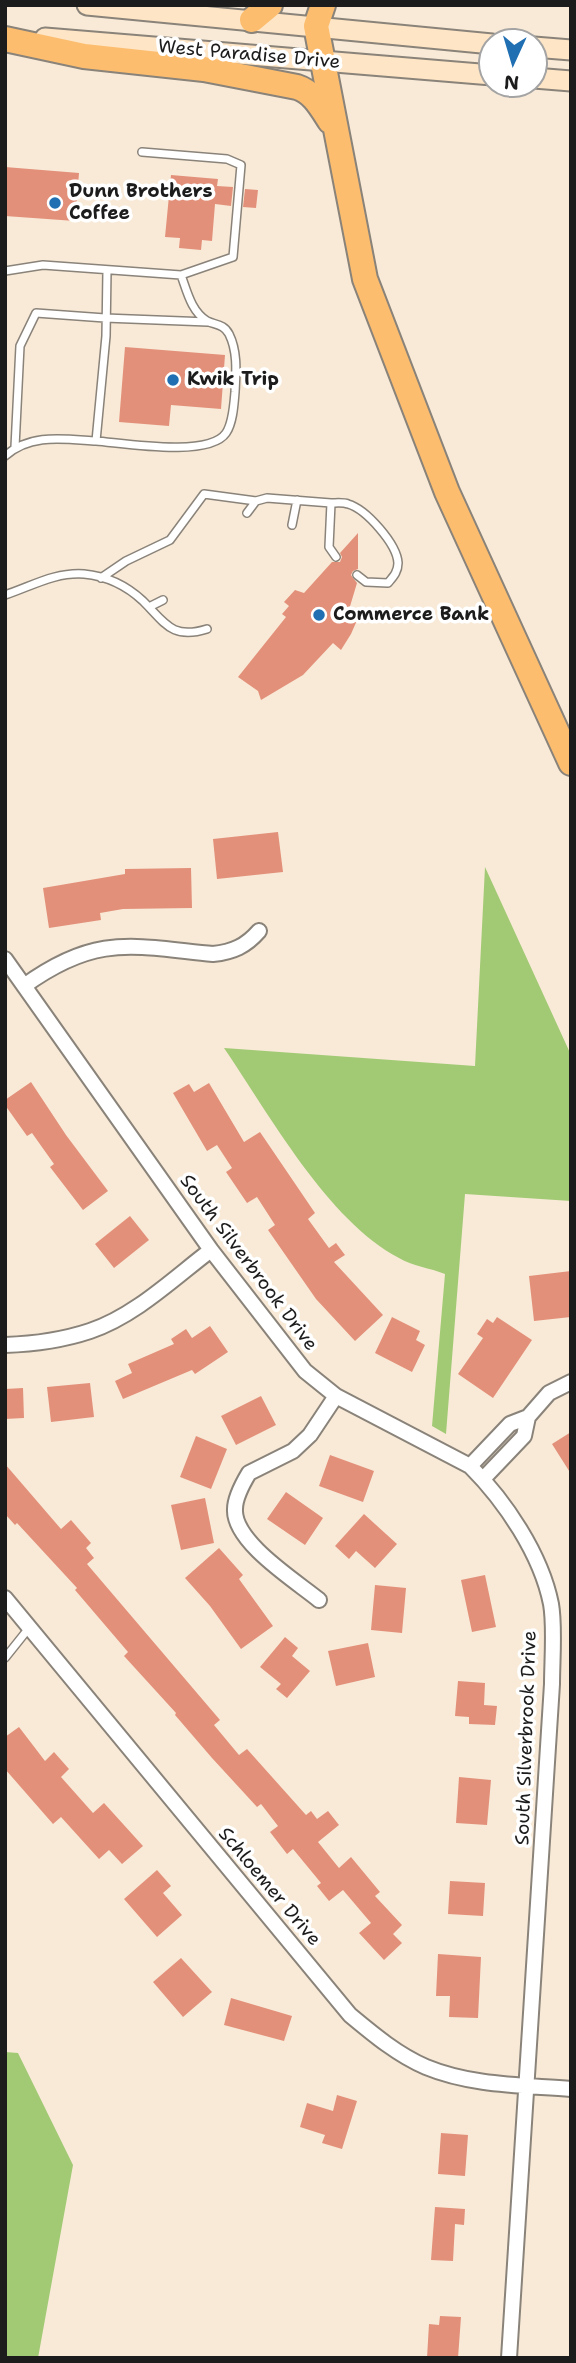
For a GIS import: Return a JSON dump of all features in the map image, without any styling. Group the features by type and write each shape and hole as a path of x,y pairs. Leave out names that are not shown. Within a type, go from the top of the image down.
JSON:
{"highway":[{"path":"319,16 322,61 365,279 447,492 571,763"},
{"path":"5,37 84,57 204,69 297,87 307,90 335,129"}],"street":[{"name":"West Paradise Drive","path":"87,5 319,16 478,42"},
{"name":"West Paradise Drive","path":"5,37 478,74"},
{"path":"548,48 571,50"},
{"path":"548,79 571,81"},
{"path":"24,986 51,967 91,950 120,946 228,953 240,948 259,931"},
{"name":"South Silverbrook Drive","path":"5,959 211,1250 305,1371 336,1396 470,1466 484,1479 519,1526 537,1563 551,1604 552,1684 509,2358"},
{"path":"5,1345 50,1341 92,1330 132,1310 211,1250"},
{"path":"484,1479 524,1436 528,1417 549,1392 571,1382"},
{"path":"319,1600 251,1546 236,1519 234,1508 249,1473 293,1451 310,1435 336,1396"},
{"path":"470,1466 510,1424 528,1417"},
{"name":"Schloemer Drive","path":"5,1598 350,2015 383,2043 425,2067 460,2077 571,2089"}],"lane":[{"path":"5,271 43,265 181,275 233,257 241,165 227,159 142,152"},
{"path":"96,441 106,336 107,270"},
{"path":"181,275 193,306 208,322"},
{"path":"5,456 15,447 46,438 196,447 216,441 224,436 229,425 234,401 236,354 226,330 218,324 208,322 36,313 20,346 15,447"},
{"path":"101,578 126,561 170,540 204,494 257,501 267,498 348,504 362,511 393,547 398,563 395,576 388,583 366,582 357,575"},
{"path":"292,525 297,500"},
{"path":"247,513 257,501"},
{"path":"331,503 329,547 336,557"},
{"path":"5,595 53,576 82,574 120,584 149,607 166,626 177,631 207,629"},
{"path":"149,607 163,600"},
{"path":"5,1658 29,1628"}],"green space":[{"path":"485,867 571,1055 571,1201 465,1194 446,1434 432,1426 445,1274 399,1258 373,1241 348,1219 324,1193 280,1134 224,1048 475,1066"},
{"path":"5,2052 18,2053 73,2165 38,2358 5,2358"}],"building":[{"path":"5,167 79,173 75,221 5,216"},
{"path":"171,175 218,179 217,186 233,187 231,206 215,204 212,241 202,240 201,250 179,248 180,238 165,237"},
{"path":"245,189 258,190 256,208 243,207"},
{"name":"Kwik Trip","path":"125,347 225,355 221,409 171,405 169,426 119,422"},
{"name":"Commerce Bank","path":"358,533 358,569 351,575 357,583 348,613 358,618 351,634 341,650 333,643 303,675 261,700 258,691 238,677 286,617 282,614 289,606 284,602 295,590 304,593 332,562 340,562 340,553"},
{"path":"278,832 283,872 217,879 213,839"},
{"path":"191,868 192,908 123,909 100,913 101,920 49,928 43,888 125,874 125,869"},
{"path":"31,1082 108,1191 83,1210 50,1167 54,1164 32,1133 27,1136 5,1105 5,1100"},
{"path":"209,1083 244,1142 260,1132 315,1213 308,1219 329,1248 336,1243 345,1255 334,1262 383,1315 355,1341 316,1299 268,1230 275,1225 257,1197 247,1203 226,1172 232,1168 217,1145 207,1151 173,1093 189,1084 194,1092"},
{"path":"130,1216 149,1240 114,1268 95,1244"},
{"path":"571,1271 571,1317 534,1321 529,1276"},
{"path":"392,1317 420,1331 416,1340 425,1345 412,1372 375,1353"},
{"path":"497,1317 532,1340 493,1398 458,1374 483,1338 477,1334 487,1319 493,1323"},
{"path":"210,1326 228,1352 195,1374 192,1370 123,1399 115,1381 132,1373 128,1364 174,1344 171,1339 186,1329 192,1338"},
{"path":"90,1383 94,1417 51,1422 47,1387"},
{"path":"23,1388 24,1418 5,1419 5,1389"},
{"path":"261,1396 276,1425 236,1445 221,1416"},
{"path":"571,1432 571,1474 552,1444"},
{"path":"196,1436 227,1449 211,1489 180,1477"},
{"path":"330,1455 374,1471 363,1502 319,1486"},
{"path":"5,1464 61,1529 71,1520 91,1543 86,1548 94,1558 87,1564 220,1720 214,1725 239,1755 247,1749 306,1815 311,1811 317,1819 328,1811 339,1825 318,1842 339,1868 351,1857 380,1892 375,1896 402,1925 393,1934 402,1943 384,1960 359,1933 371,1923 343,1890 329,1901 317,1886 321,1883 293,1849 287,1854 270,1832 278,1826 261,1804 257,1807 212,1758 176,1713 124,1656 128,1652 75,1590 77,1588 17,1523 15,1525 5,1514"},
{"path":"286,1492 323,1518 305,1545 267,1519"},
{"path":"205,1498 214,1543 181,1550 171,1505"},
{"path":"364,1514 397,1544 375,1568 356,1551 349,1559 335,1546"},
{"path":"219,1548 243,1575 239,1579 273,1626 241,1649 210,1606 185,1578"},
{"path":"485,1575 496,1627 472,1632 461,1580"},
{"path":"375,1585 406,1588 402,1633 371,1630"},
{"path":"285,1637 298,1648 292,1656 310,1671 287,1698 276,1689 281,1684 260,1667"},
{"path":"368,1643 375,1677 336,1686 328,1651"},
{"path":"458,1681 485,1683 484,1705 497,1706 495,1725 469,1724 469,1717 455,1716"},
{"path":"19,1727 45,1761 54,1752 69,1769 61,1777 93,1813 104,1803 143,1846 122,1864 109,1850 99,1859 61,1817 53,1824 5,1769 5,1737"},
{"path":"459,1777 491,1780 487,1825 456,1823"},
{"path":"157,1870 171,1886 163,1893 182,1915 157,1937 124,1899"},
{"path":"450,1881 485,1883 483,1916 448,1914"},
{"path":"438,1954 481,1957 478,2018 449,2017 450,1996 436,1996"},
{"path":"181,1958 212,1992 183,2017 153,1982"},
{"path":"231,1998 292,2016 284,2041 224,2025"},
{"path":"337,2095 357,2101 342,2149 322,2143 325,2135 300,2127 307,2103 333,2111"},
{"path":"441,2133 468,2135 465,2176 438,2174"},
{"path":"435,2207 465,2209 464,2225 455,2224 453,2261 431,2260"},
{"path":"440,2316 461,2317 458,2358 427,2358 429,2324 439,2325"}],"place":[{"name":"Dunn Brothers Coffee","path":"55,203"},
{"name":"Kwik Trip","path":"173,380"},
{"name":"Commerce Bank","path":"319,615"}]}
